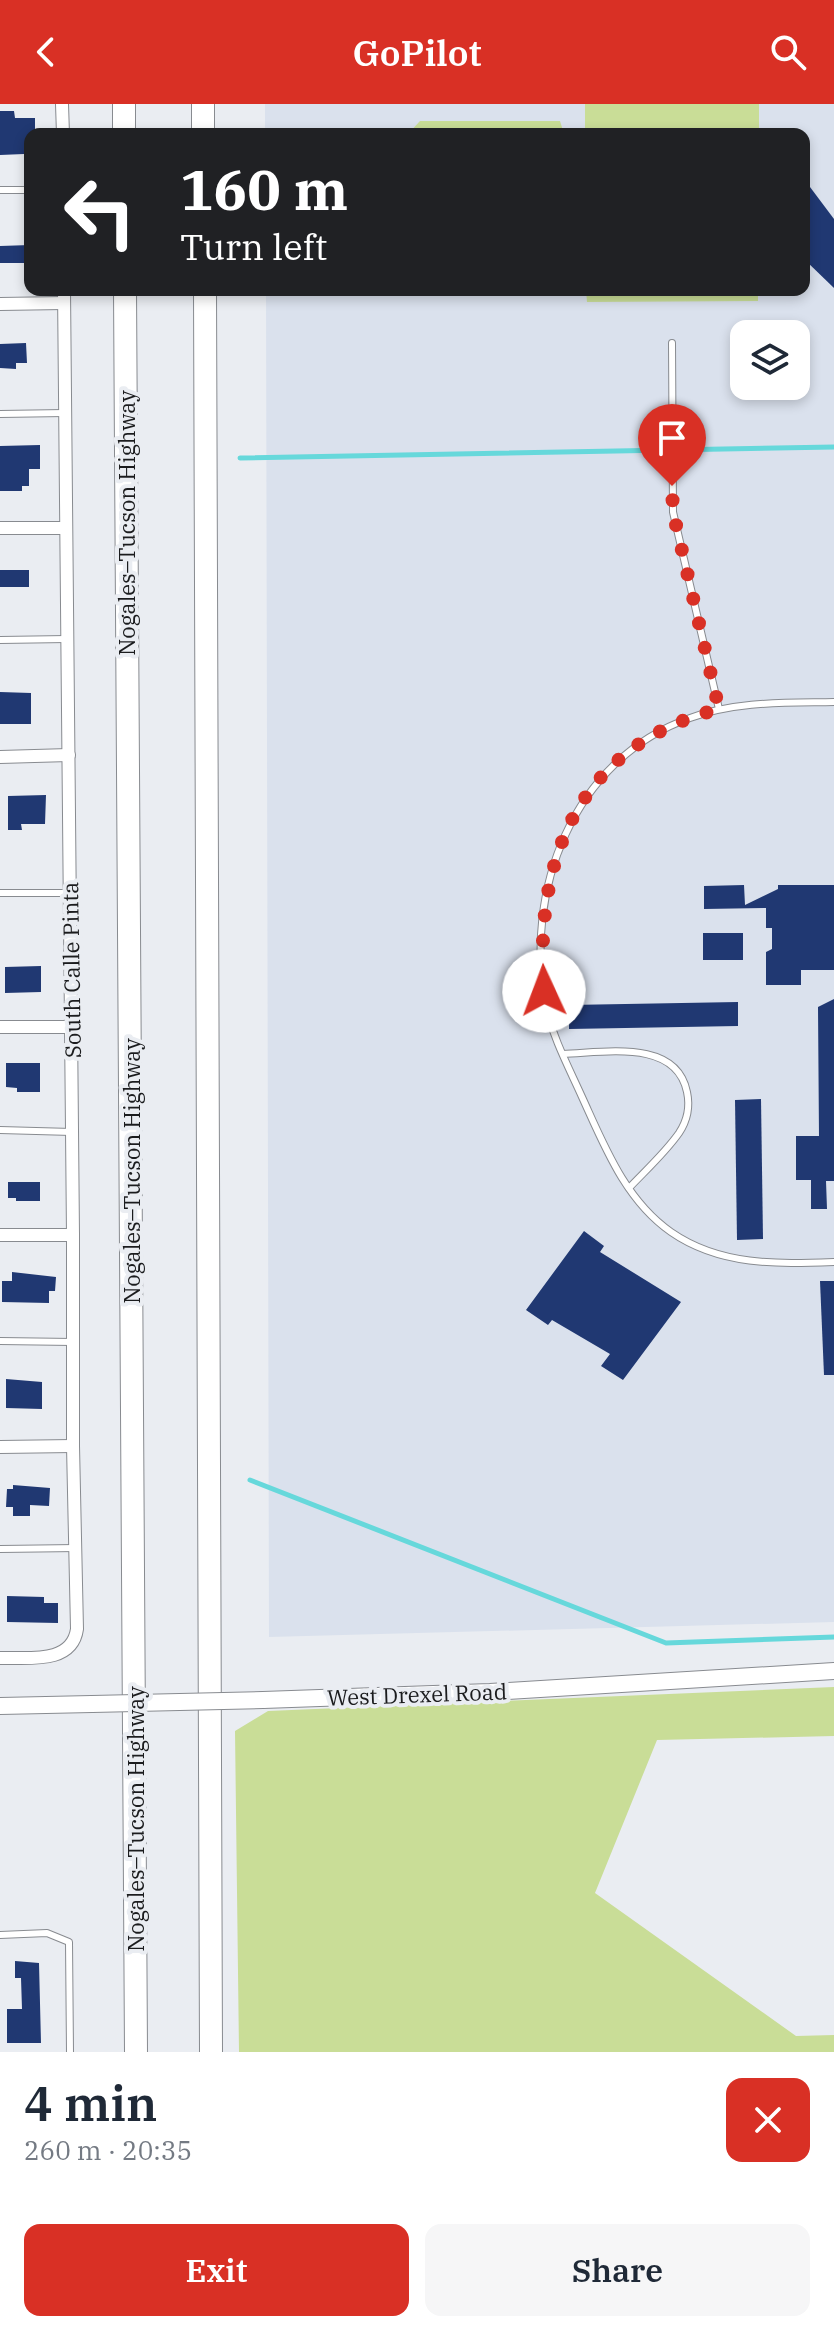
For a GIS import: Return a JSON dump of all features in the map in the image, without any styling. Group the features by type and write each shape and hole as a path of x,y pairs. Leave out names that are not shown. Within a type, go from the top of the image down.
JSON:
{"highway":[{"path":"124,104 124,128"},
{"path":"203,104 203,128"},
{"name":"Nogales–Tucson Highway","path":"125,296 136,2052"},
{"path":"205,296 211,2052"}],"street":[{"path":"62,104 63,128"},
{"path":"0,304 64,296"},
{"name":"South Calle Pinta","path":"0,1658 48,1657 61,1653 76,1639 77,1629 64,296"},
{"path":"0,528 65,528"},
{"path":"0,757 69,755"},
{"path":"0,1027 71,1027"},
{"path":"0,1235 73,1235"},
{"path":"0,1447 73,1446"},
{"name":"West Drexel Road","path":"0,1706 445,1694 834,1671"}],"lane":[{"path":"0,190 24,190"},
{"path":"672,343 673,512 719,709"},
{"path":"0,414 65,413"},
{"path":"0,640 67,639"},
{"path":"834,702 754,703 719,709 672,725 629,752 588,794 566,830 546,890 542,935 546,1007 563,1054 609,1157 645,1209 670,1232 719,1256 774,1264 834,1262"},
{"path":"0,893 70,893"},
{"path":"563,1054 637,1052 652,1055 666,1061 684,1081 687,1094 685,1122 678,1134 629,1188"},
{"path":"0,1130 72,1132"},
{"path":"0,1341 73,1342"},
{"path":"0,1549 76,1548"},
{"path":"0,1935 47,1933 69,1942 70,2052"}],"shaded area":[{"path":"265,104 834,104 834,1622 269,1637 266,296 810,296 810,128 265,128"}],"green space":[{"path":"585,104 759,104 759,128 585,128"},
{"path":"420,121 560,121 562,128 414,128"},
{"path":"586,296 758,296 758,301 587,302"},
{"path":"834,1687 834,1736 657,1740 595,1893 796,2036 834,2035 834,2052 239,2052 235,1731 268,1711"}],"building":[{"path":"0,111 14,111 15,118 35,118 35,128 24,128 24,154 0,155"},
{"path":"810,187 834,219 834,288 810,265"},
{"path":"24,245 24,263 0,263 0,246"},
{"path":"26,343 27,363 16,363 16,369 0,368 0,344"},
{"path":"40,445 40,469 29,469 29,486 22,486 22,491 0,491 0,446"},
{"path":"0,570 29,570 29,587 0,587"},
{"path":"0,692 31,693 31,724 0,724"},
{"path":"46,795 45,824 21,824 22,830 8,830 8,796"},
{"path":"744,885 745,905 778,889 778,885 834,885 834,970 801,970 801,985 766,985 766,952 772,949 772,928 766,928 766,908 704,909 704,886"},
{"path":"703,933 743,933 743,960 703,960"},
{"path":"41,966 41,992 5,993 5,967"},
{"path":"834,999 834,1181 826,1181 827,1209 811,1209 811,1180 796,1180 796,1136 819,1136 818,1007"},
{"path":"738,1002 738,1026 569,1029 569,1005"},
{"path":"6,1063 40,1063 40,1092 17,1092 17,1088 6,1087"},
{"path":"761,1099 763,1239 737,1240 735,1100"},
{"path":"8,1182 40,1182 40,1201 8,1198"},
{"path":"584,1231 604,1246 600,1252 681,1302 623,1380 601,1366 610,1354 552,1320 548,1325 526,1310"},
{"path":"12,1272 56,1277 55,1291 49,1291 49,1303 2,1302 2,1281 12,1281"},
{"path":"820,1281 834,1281 834,1375 824,1375"},
{"path":"6,1379 42,1382 42,1409 6,1408"},
{"path":"13,1485 50,1488 49,1506 30,1505 30,1516 13,1516 13,1507 6,1507 7,1489 13,1489"},
{"path":"7,1596 44,1597 44,1603 58,1603 58,1623 7,1622"},
{"path":"15,1961 39,1963 41,2043 7,2043 7,2009 22,2009 21,1978 15,1978"}],"waterway":[{"path":"240,458 834,447"},
{"path":"250,1480 666,1643 834,1637"}],"route":[{"path":"544,991 542,935 546,890 559,845 581,803 605,775 643,742 687,719 719,709 673,512 672,486"}]}
